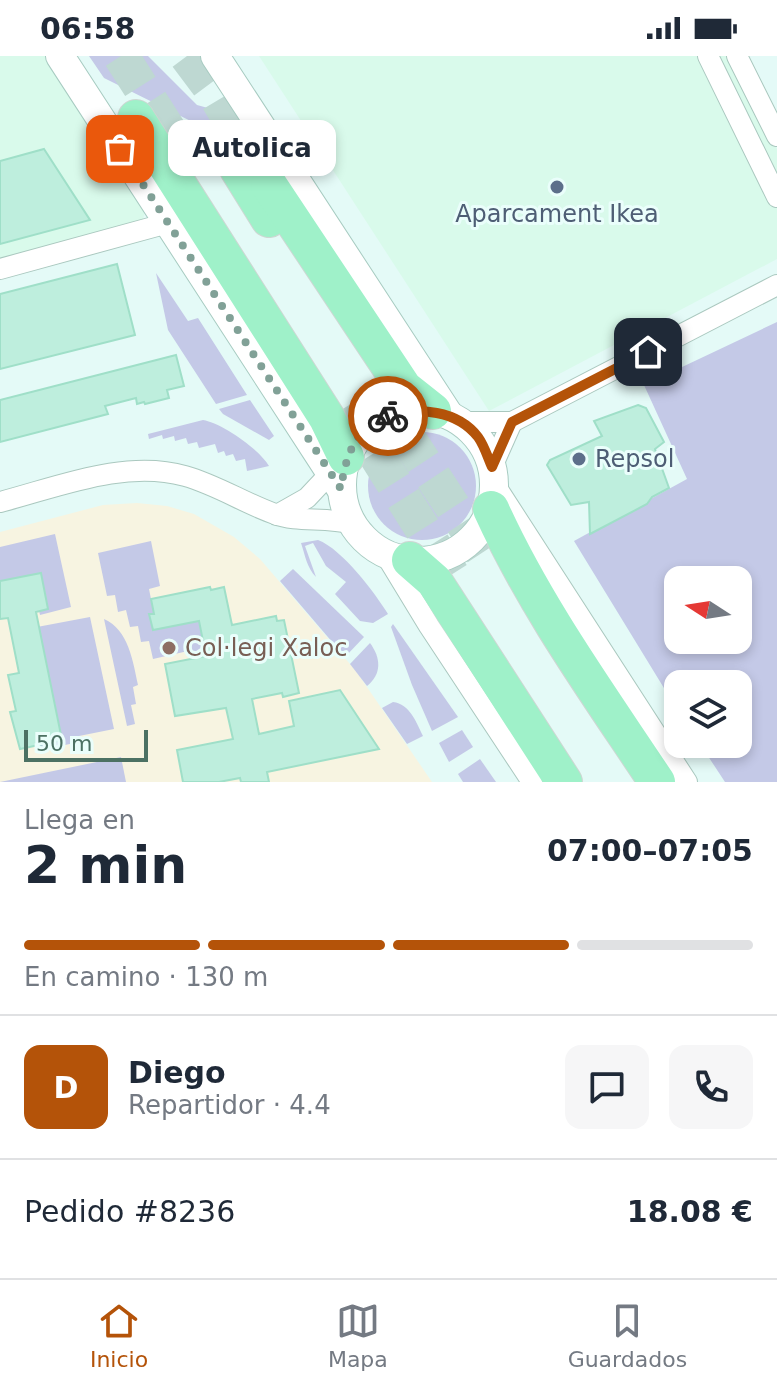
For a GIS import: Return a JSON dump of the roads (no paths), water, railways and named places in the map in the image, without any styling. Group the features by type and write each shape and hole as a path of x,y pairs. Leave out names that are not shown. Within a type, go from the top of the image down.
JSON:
{"highway":[{"path":"136,118 327,418 339,473"},
{"path":"172,136 360,397 254,177 399,382 417,401 447,417"},
{"path":"492,487 507,545 564,641 657,782"},
{"path":"397,556 434,581 564,782"},
{"path":"491,565 633,782"},
{"path":"458,585 585,782"}],"main road":[{"path":"60,56 168,223 339,473 353,524 366,540 397,556 428,561 460,549 476,536 492,487 478,438 447,417 215,56"},
{"path":"339,473 359,436 379,419 405,412 447,417"}],"street":[{"path":"708,56 777,197"},
{"path":"737,56 777,136"},
{"path":"0,269 168,223"},
{"path":"447,417 512,422 777,285"},
{"path":"512,422 492,487 687,782"},
{"path":"0,502 128,471 159,470 227,491 277,515 334,519 353,524"},
{"path":"277,515 307,498 339,473"},
{"path":"397,556 429,626 532,782"}],"tunnel":[{"path":"121,56 172,136"},
{"path":"187,56 214,92 269,185"},
{"path":"374,387 491,565"},
{"path":"346,407 458,585"}],"place":[{"name":"Autolica","path":"120,149"},
{"name":"Aparcament Ikea","path":"557,187"},
{"name":"Repsol","path":"579,459"},
{"name":"Col·legi Xaloc","path":"169,648"}]}
